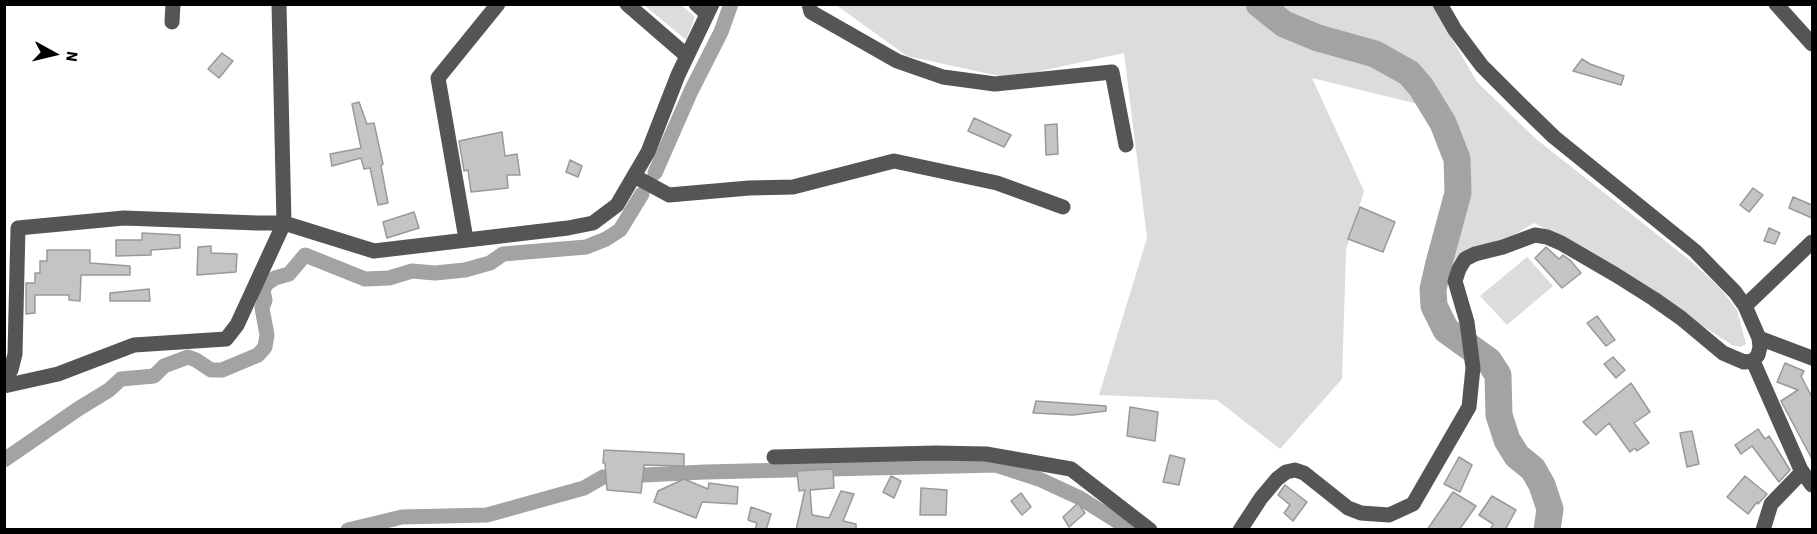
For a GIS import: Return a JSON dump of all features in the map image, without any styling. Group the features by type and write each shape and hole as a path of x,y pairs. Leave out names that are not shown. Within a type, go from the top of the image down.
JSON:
{"street":[{"path":"172,22 173,4"},
{"path":"4,386 58,374 134,345 226,339 237,325 284,222 279,4"},
{"path":"466,239 438,78 498,4"},
{"path":"627,4 687,56"},
{"path":"808,4 811,12 897,61 943,77 994,84 1112,72 1126,145"},
{"path":"1240,530 1272,485 1286,472 1295,470 1304,473 1348,508 1360,513 1389,515 1413,504 1469,407 1473,368 1467,322 1455,281 1459,269 1465,259 1522,239 1535,235 1561,243 1672,311 1723,353 1744,362 1753,361 1758,355 1761,347 1759,338 1736,292 1695,251 1554,137 1521,105 1482,66 1455,30 1440,4"},
{"path":"1776,4 1812,44"},
{"path":"4,380 11,370 15,354 18,228 123,218 284,222 374,251 593,224 617,205 648,152 705,8"},
{"path":"634,176 669,195 749,188 793,187 894,160 997,183 1063,207"},
{"path":"1745,306 1812,242"},
{"path":"1759,338 1812,358"},
{"path":"1753,361 1802,472 1812,485"},
{"path":"774,457 986,454 1071,469 1150,530"},
{"path":"1763,530 1771,504 1802,472"}],"shaded area":[{"path":"644,5 681,5 695,17 686,40"},
{"path":"836,5 1432,5 1477,82 1536,139 1692,262 1721,289 1737,310 1746,344 1740,347 1732,345 1594,255 1534,223 1437,281 1456,210 1454,176 1441,141 1418,104 1312,78 1364,191 1346,250 1342,379 1280,449 1217,400 1099,395 1147,238 1124,53 1008,78 907,56"},
{"path":"1527,257 1553,286 1507,325 1480,296"}],"building":[{"path":"222,53 233,61 219,78 208,69"},
{"path":"1582,59 1624,76 1621,85 1573,71"},
{"path":"359,102 367,124 374,123 388,203 378,205 370,168 364,169 361,158 332,166 330,154 361,148 352,104"},
{"path":"974,118 1011,135 1004,147 968,131"},
{"path":"1057,124 1058,154 1046,155 1045,125"},
{"path":"502,132 505,156 517,154 520,175 507,175 508,188 471,192 468,170 464,171 459,141"},
{"path":"570,160 582,166 578,177 566,172"},
{"path":"1753,188 1763,195 1749,212 1740,205"},
{"path":"1793,197 1812,205 1812,218 1789,208"},
{"path":"1360,207 1395,222 1383,252 1348,239"},
{"path":"414,212 419,228 387,238 383,222"},
{"path":"1769,228 1780,233 1775,244 1764,241"},
{"path":"142,233 180,235 180,248 151,250 151,255 116,256 116,240 142,240"},
{"path":"211,246 211,253 237,254 236,272 197,275 198,247"},
{"path":"1546,247 1559,259 1563,255 1570,260 1581,273 1562,288 1535,258"},
{"path":"47,250 90,250 90,263 130,266 130,275 81,275 80,301 69,300 69,295 35,295 35,313 26,314 26,283 35,283 35,273 40,273 40,261 47,261"},
{"path":"149,289 150,301 110,301 110,293"},
{"path":"1597,316 1615,340 1606,346 1587,323"},
{"path":"1613,357 1625,370 1616,378 1604,364"},
{"path":"1785,363 1804,371 1801,376 1812,397 1812,459 1781,401 1798,390 1777,382"},
{"path":"1631,383 1650,412 1634,423 1649,443 1637,451 1635,448 1630,452 1609,423 1596,435 1583,422"},
{"path":"1036,401 1106,406 1106,411 1073,415 1033,413"},
{"path":"1130,407 1158,412 1155,441 1127,436"},
{"path":"1758,429 1765,439 1769,436 1790,470 1779,482 1752,446 1741,454 1735,445"},
{"path":"1692,431 1699,464 1687,467 1680,433"},
{"path":"604,450 684,454 684,466 644,465 641,493 607,490 605,463 603,463"},
{"path":"1170,455 1185,459 1179,485 1163,482"},
{"path":"1459,457 1472,465 1460,492 1444,484"},
{"path":"833,469 834,488 810,490 812,515 829,518 841,491 854,494 843,521 856,524 856,530 796,530 805,490 799,491 797,471"},
{"path":"891,476 901,481 894,498 883,492"},
{"path":"1745,476 1767,494 1748,514 1727,497"},
{"path":"684,479 708,489 709,483 738,487 737,504 702,502 696,518 654,502 658,491"},
{"path":"1285,485 1307,502 1293,521 1284,513 1290,505 1278,495"},
{"path":"921,488 947,490 946,515 920,515"},
{"path":"1453,492 1476,506 1459,530 1427,530"},
{"path":"1021,493 1031,507 1022,515 1011,501"},
{"path":"1492,496 1516,510 1505,530 1490,530 1493,524 1479,515"},
{"path":"1078,503 1085,513 1069,527 1063,517"},
{"path":"751,507 771,514 766,530 755,530 757,523 748,520"}],"waterway":[{"path":"655,173 691,91 721,32 731,4"},
{"path":"1259,4 1284,24 1318,38 1375,54 1409,73 1421,87 1443,123 1457,159 1458,193 1433,289 1434,306 1446,330 1489,361 1498,375 1499,415 1507,440 1517,456 1533,469 1542,485 1550,509 1547,530"},
{"path":"4,460 109,390 121,379 154,376 164,366 188,357 211,370 222,370 258,355 265,347 267,335 262,308 265,300 263,291 266,284 275,278 289,274 305,255 365,279 389,278 412,271 435,273 465,270 490,263 503,254 586,247 606,239 620,230 642,194"},
{"path":"348,530 402,517 487,515 584,488 603,477 705,472 996,465 1039,479 1080,498 1131,530"}]}
